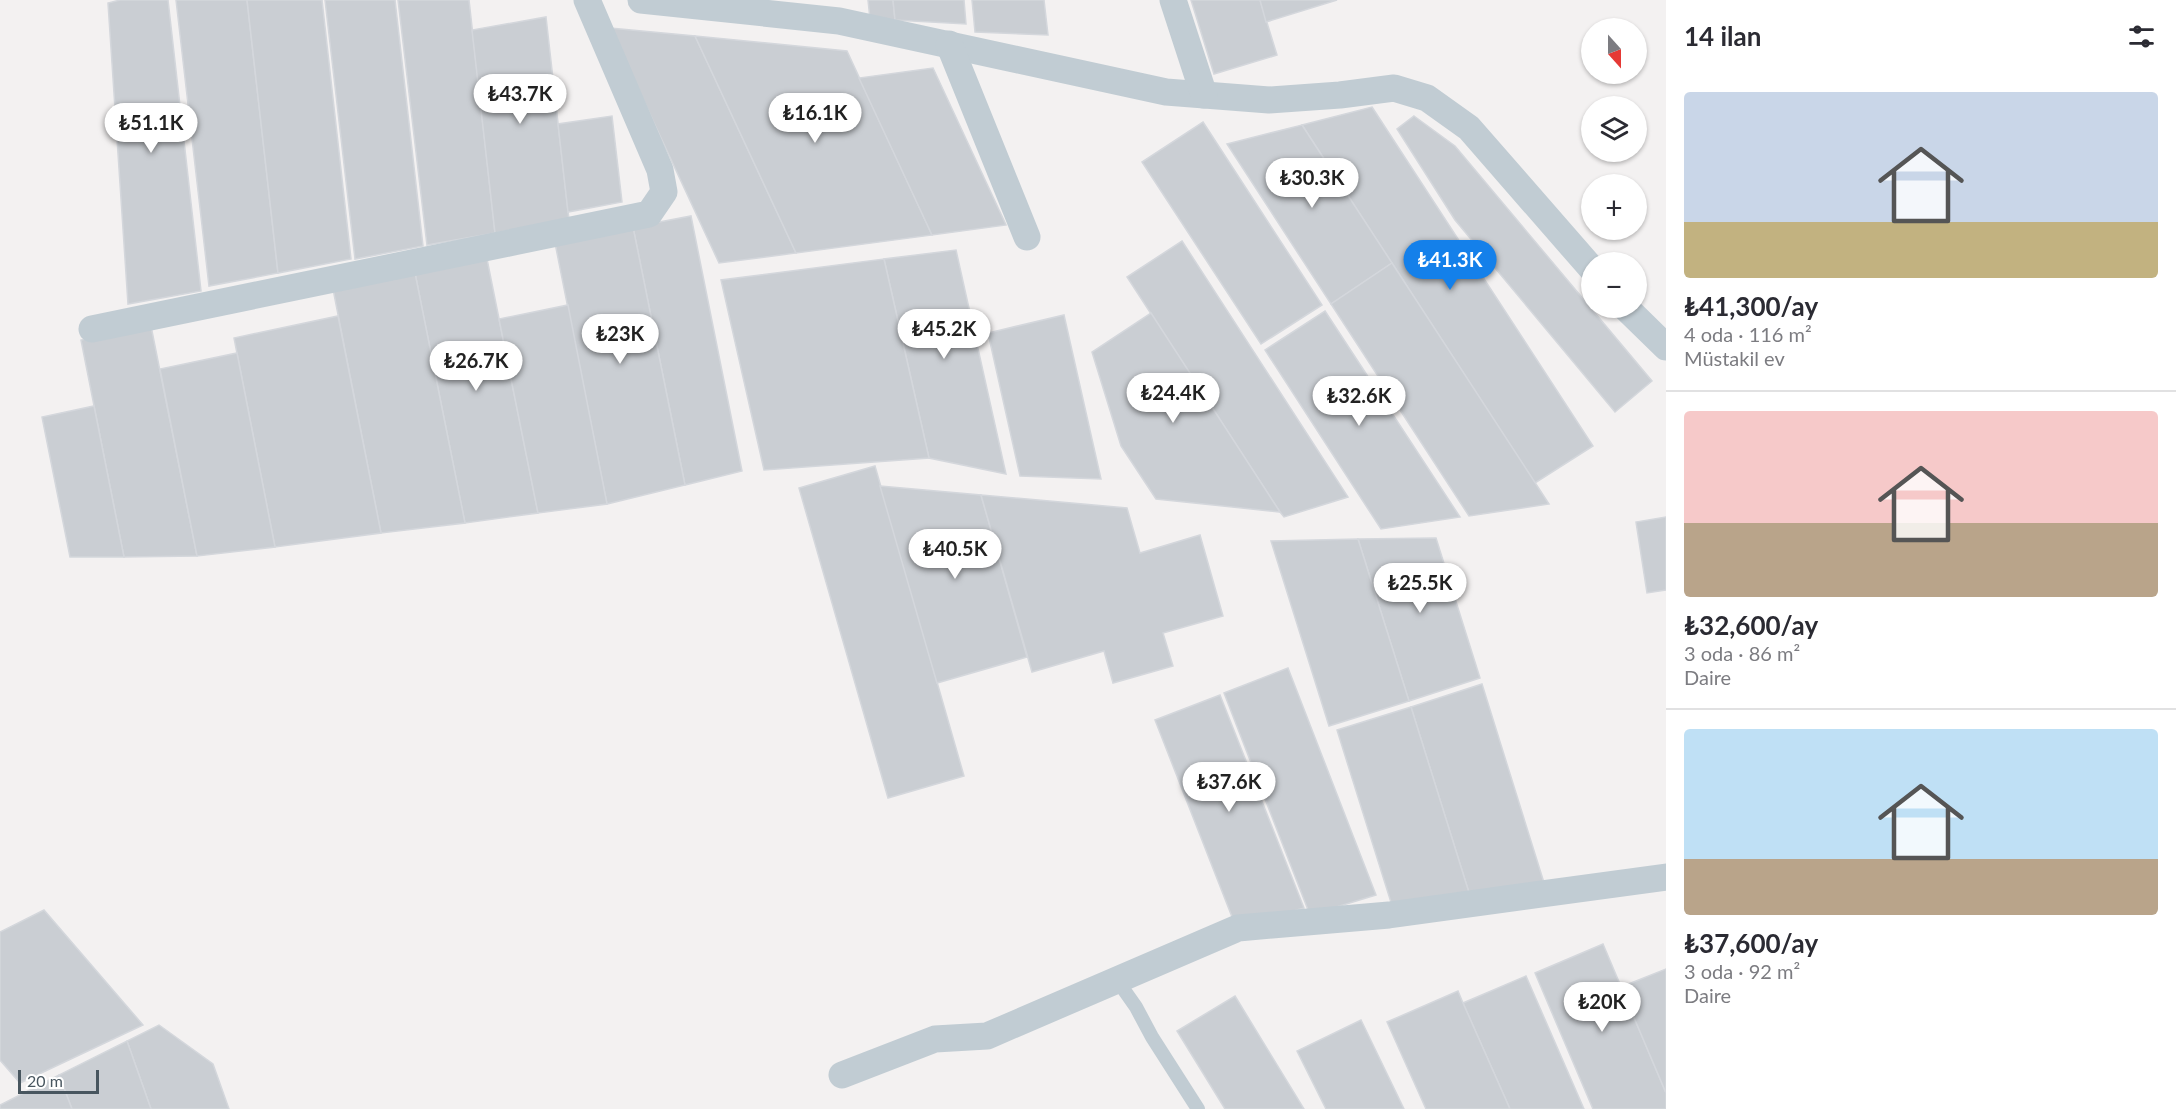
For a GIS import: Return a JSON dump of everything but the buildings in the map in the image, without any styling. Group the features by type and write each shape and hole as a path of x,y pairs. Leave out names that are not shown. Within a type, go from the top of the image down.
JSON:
{"street":[{"path":"92,329 649,214 664,192 660,170 587,0"},
{"path":"641,0 839,21 1166,92 1269,100 1340,95 1394,88 1427,98 1468,128 1581,256"},
{"path":"1173,0 1204,95"},
{"path":"949,45 1027,237"},
{"path":"1636,318 1666,347"},
{"path":"842,1075 935,1039 987,1036 1238,928 1389,915 1666,877"}],"lane":[{"path":"1117,980 1137,1007 1152,1037 1198,1109"}]}
